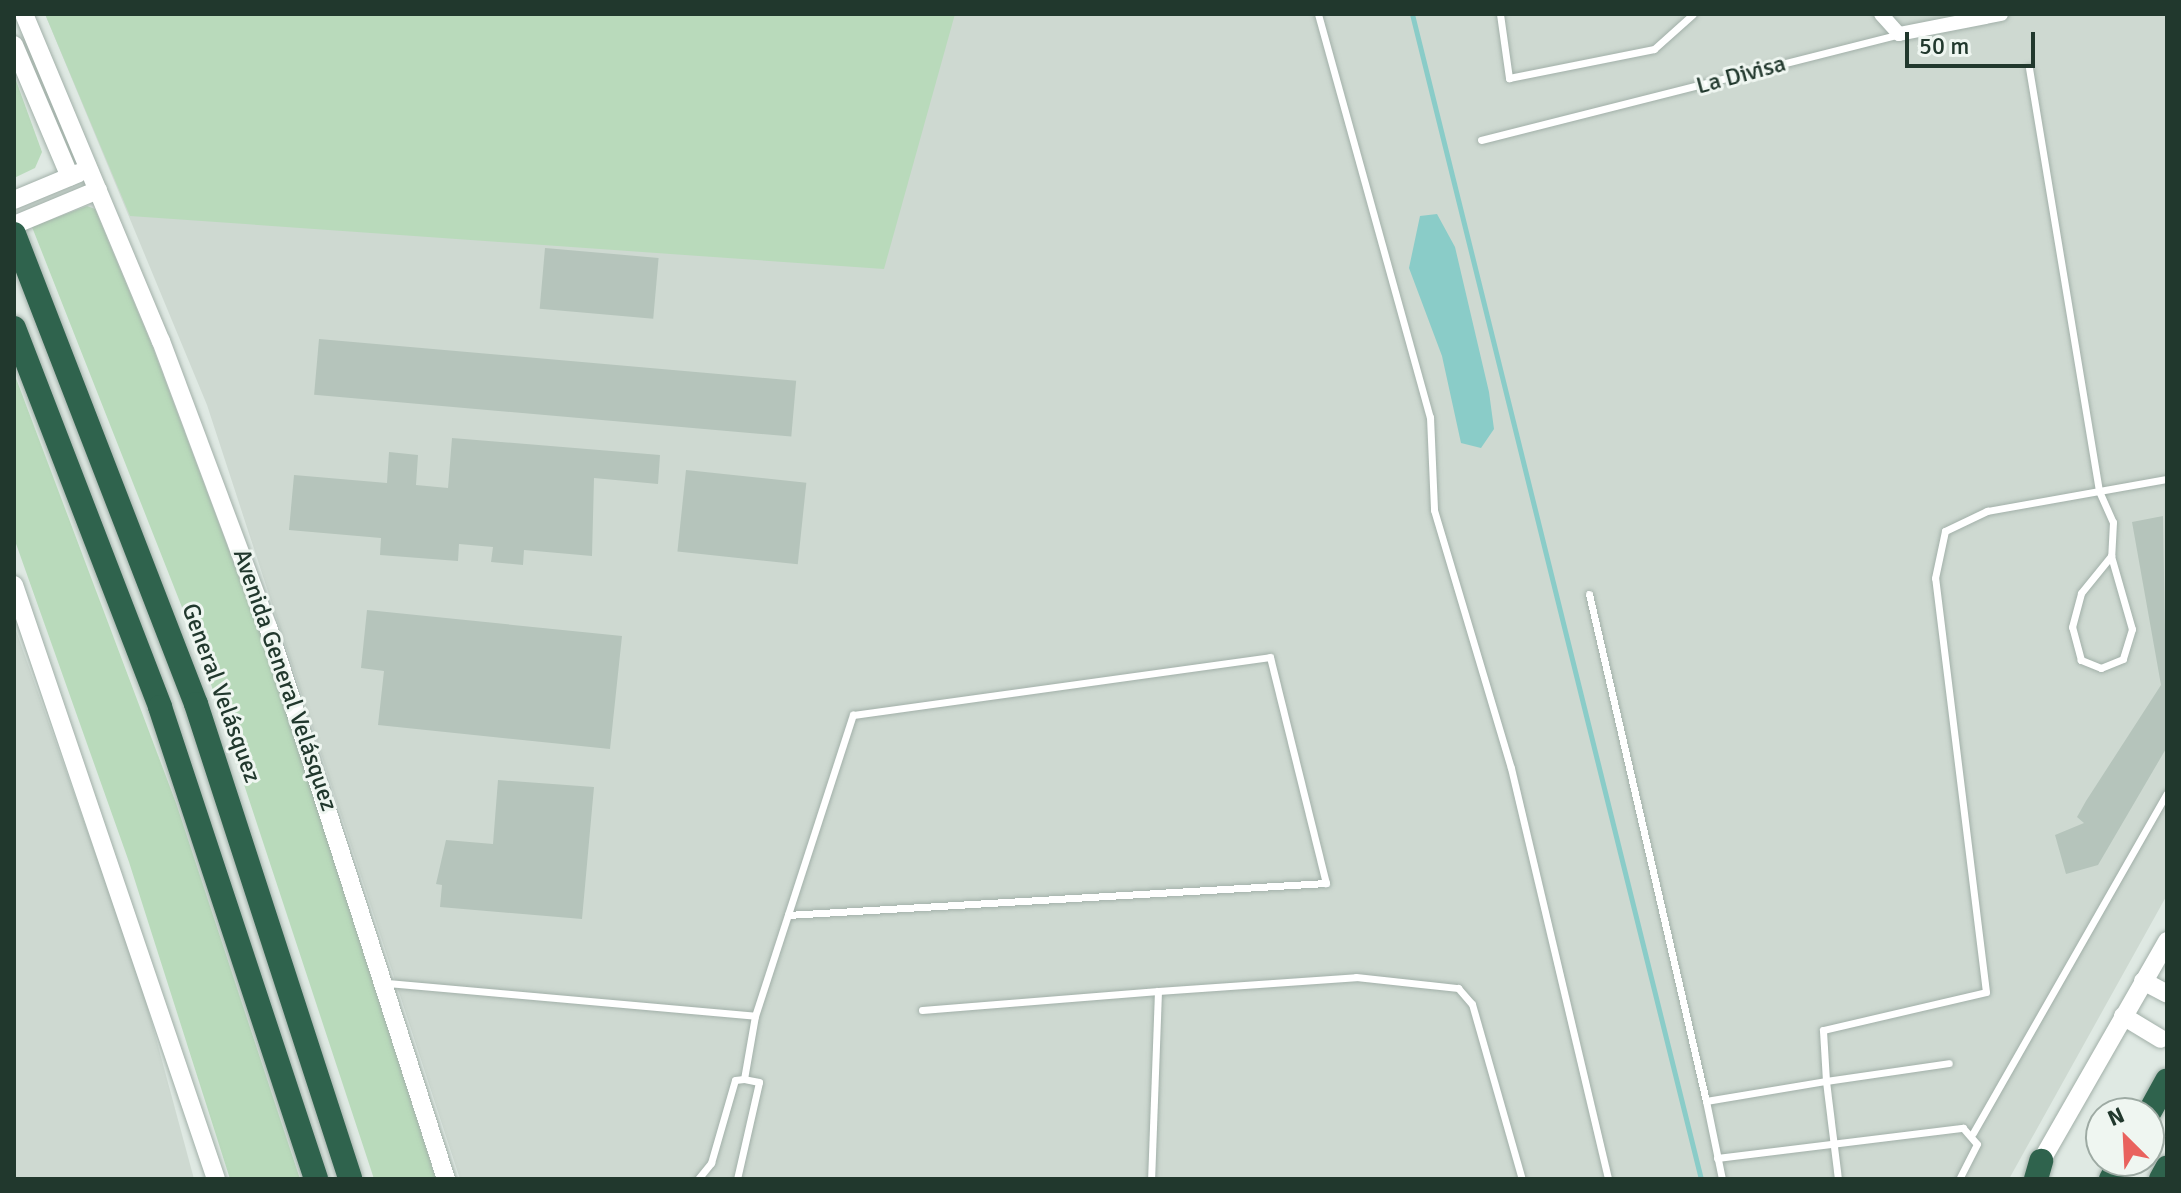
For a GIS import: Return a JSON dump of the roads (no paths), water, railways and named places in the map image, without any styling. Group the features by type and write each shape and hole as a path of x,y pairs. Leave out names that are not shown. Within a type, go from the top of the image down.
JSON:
{"highway":[{"name":"General Velásquez","path":"17,242 192,691 350,1179"},
{"path":"14,328 160,707 316,1179"},
{"path":"2161,1179 2167,1168"}],"street":[{"name":"Avenida General Velásquez","path":"24,14 98,190 268,627 388,983 446,1179"},
{"path":"1881,14 1899,34"},
{"name":"La Divisa","path":"1899,34 2001,14"},
{"path":"14,45 70,177"},
{"path":"14,200 89,169"},
{"path":"14,225 98,190"},
{"path":"14,585 216,1179"},
{"path":"2036,1173 2167,941"},
{"path":"2143,981 2167,994"},
{"path":"2123,1016 2161,1039"}],"lane":[{"path":"1318,14 1430,417 1434,510 1511,768 1608,1179"},
{"path":"1500,14 1509,78 1654,49 1693,14"},
{"name":"La Divisa","path":"1481,140 1899,34"},
{"path":"2029,68 2099,491 2113,522 2111,556 2132,644 2123,659 2101,668 2081,660 2072,627 2081,593 2111,556"},
{"path":"1838,1179 1823,1030 1986,992 1935,552 1945,531 1963,518 2167,479"},
{"path":"1589,594 1722,1179"},
{"path":"744,1079 755,1016 853,715 1270,657 1326,883 788,915"},
{"path":"1959,1179 1976,1150 1973,1133 2167,793"},
{"path":"922,1010 1356,977 1458,988 1472,1004 1522,1179"},
{"path":"388,983 755,1016"},
{"path":"1151,1179 1158,991"},
{"path":"1706,1101 1949,1063"},
{"path":"698,1179 711,1163 735,1080 744,1079 759,1082 737,1179"},
{"path":"1717,1158 1963,1128 1973,1133"}],"water":[{"path":"1437,214 1455,247 1489,392 1494,429 1481,448 1461,443 1442,356 1409,268 1420,216"}],"waterway":[{"path":"1412,14 1701,1179"}]}
